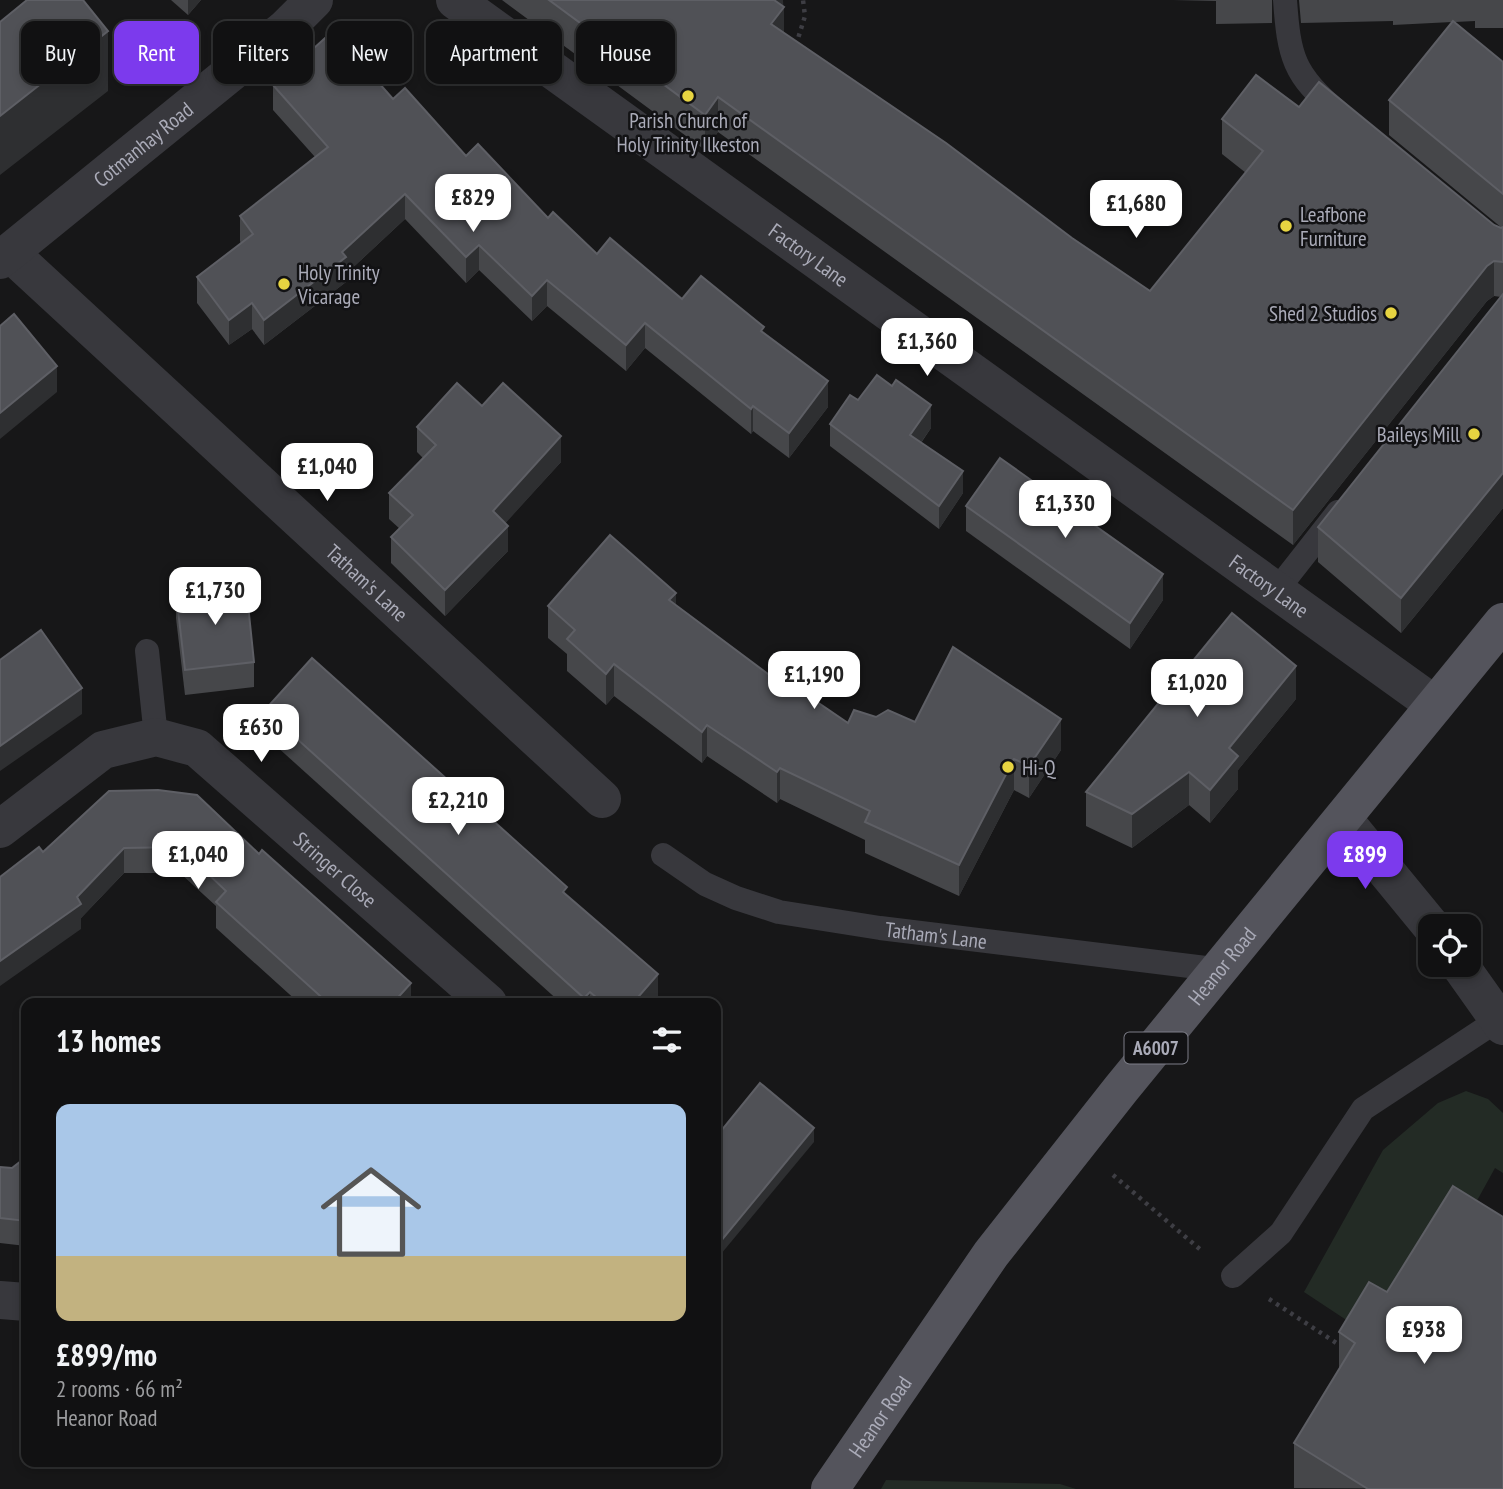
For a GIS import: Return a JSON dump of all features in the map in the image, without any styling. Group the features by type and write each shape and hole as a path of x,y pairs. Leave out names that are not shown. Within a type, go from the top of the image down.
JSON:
{"main road":[{"name":"Heanor Road","path":"830,1489 991,1254 1121,1089 1222,970 1503,622"}],"street":[{"name":"Cotmanhay Road","path":"5,256 286,28 314,0"},
{"name":"Factory Lane","path":"455,0 1435,705"},
{"name":"Tatham's Lane","path":"5,256 602,799"},
{"name":"Stringer Close","path":"0,829 103,750 156,737 197,748 482,998"},
{"path":"1344,820 1421,914"},
{"path":"1467,977 1501,1023"},
{"path":"0,1300 21,1302"}],"lane":[{"path":"1285,0 1288,47 1309,88 1360,130"},
{"path":"1276,592 1353,493"},
{"path":"147,651 156,737"},
{"name":"Tatham's Lane","path":"663,855 705,884 736,898 779,912 880,928 1222,970"},
{"path":"1233,1276 1281,1233 1363,1109 1501,1023"}],"path":[{"path":"794,51 805,16 803,0"}],"shaded area":[{"path":"1466,1091 1488,1099 1503,1113 1503,1173 1495,1168 1458,1235 1366,1333 1304,1292 1383,1150 1438,1103"},
{"path":"886,1480 1060,1484 1076,1489 881,1489"}],"building":[{"path":"27,0 83,0 100,21 21,21 21,84 41,84 0,116 0,22"},
{"path":"549,0 774,0 784,7 771,24 946,143 1072,238 1150,291 1263,151 1222,119 1256,75 1299,107 1319,82 1494,225 1503,227 1503,262 1494,261 1487,266 1293,510 718,97 705,115 663,84 675,84 675,21 577,21"},
{"path":"100,21 108,31 100,37"},
{"path":"1453,21 1503,62 1503,194 1389,100"},
{"path":"327,36 327,84 380,84 393,99 405,88 466,156 478,144 548,218 553,212 597,254 610,238 682,299 701,276 764,327 761,331 828,381 789,433 753,406 751,409 645,323 626,345 547,280 532,296 479,245 466,257 405,194 342,252 346,257 264,320 252,303 229,320 197,277 253,234 240,216 328,147 273,85 313,84 313,49"},
{"path":"1503,294 1503,473 1401,598 1318,527"},
{"path":"14,314 57,366 0,413 0,326"},
{"path":"877,375 892,386 896,380 931,405 910,435 963,471 939,506 830,424 850,395 858,400"},
{"path":"457,383 482,406 503,383 561,436 493,511 508,526 445,590 391,537 413,515 389,493 436,445 417,427"},
{"path":"1000,458 1163,574 1130,623 966,506"},
{"path":"610,535 676,593 669,600 792,692 795,687 848,723 854,710 876,717 888,710 915,722 953,647 1061,719 1029,766 1014,759 959,865 865,822 870,811 780,768 777,772 707,725 702,732 614,664 606,674 567,639 575,630 548,606"},
{"path":"246,585 254,662 185,670 176,593"},
{"path":"1232,613 1296,666 1229,748 1238,756 1210,790 1189,772 1132,814 1086,792"},
{"path":"41,630 82,688 0,746 0,660"},
{"path":"312,658 567,887 563,892 658,974 637,998 597,998 590,992 584,998 265,710"},
{"path":"158,790 197,795 259,854 262,850 411,983 398,998 322,998 216,902 226,891 180,847 124,848 77,897 81,904 0,961 0,877 39,847 43,852 109,791"},
{"path":"760,1083 814,1128 721,1241 721,1131"},
{"path":"21,1161 21,1220 0,1218 0,1167 12,1168"},
{"path":"1453,1186 1503,1217 1503,1489 1368,1489 1294,1443 1355,1343 1339,1332 1369,1282 1387,1292"}],"place":[{"name":"Parish Church of Holy Trinity Ilkeston","path":"688,96"},
{"name":"Leafbone Furniture","path":"1286,226"},
{"name":"Holy Trinity Vicarage","path":"284,284"},
{"name":"Shed 2 Studios","path":"1391,313"},
{"name":"Baileys Mill","path":"1474,434"},
{"name":"Hi-Q","path":"1008,767"}]}
